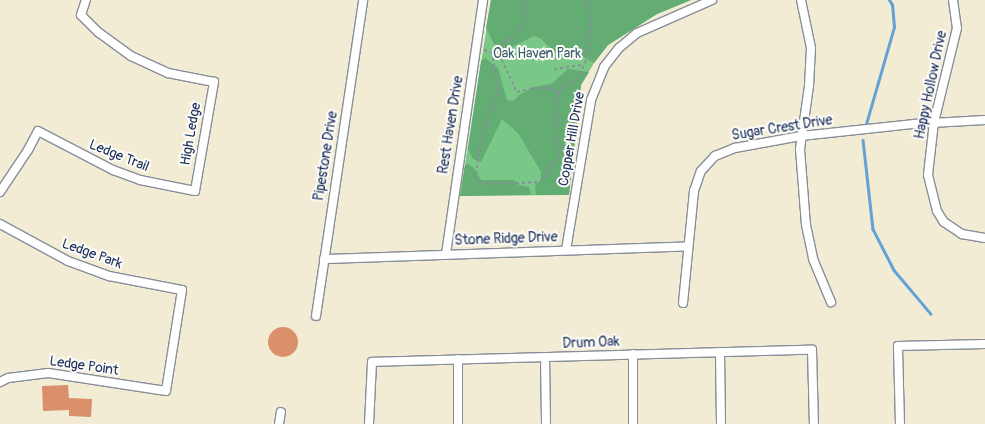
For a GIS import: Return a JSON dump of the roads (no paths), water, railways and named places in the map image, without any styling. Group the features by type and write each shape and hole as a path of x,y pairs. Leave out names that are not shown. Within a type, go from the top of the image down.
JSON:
{"street":[{"name":"High Ledge","path":"86,0 81,15 114,45 149,66 188,78 214,82 195,190"},
{"name":"Pipestone Drive","path":"316,316 363,0"},
{"name":"Rest Haven Drive","path":"446,254 483,0"},
{"name":"Copper Hill Drive","path":"566,250 591,100 604,67 619,48 637,33 712,0"},
{"path":"801,0 809,30 811,67 801,136 800,160 808,242 831,302"},
{"name":"Happy Hollow Drive","path":"953,0 957,28 934,122 928,176 937,211 944,222 956,231 985,238"},
{"name":"Sugar Crest Drive","path":"683,303 694,191 696,181 707,163 730,150 801,136 934,122 985,120"},
{"name":"Ledge Trail","path":"0,192 28,150 38,131 113,170 140,180 195,190"},
{"name":"Ledge Park","path":"0,224 68,261 108,276 182,290 166,391"},
{"name":"Stone Ridge Drive","path":"324,259 688,246"},
{"path":"900,424 898,346 985,344"},
{"name":"Drum Oak","path":"368,424 372,362 812,350 814,424"},
{"path":"720,352 721,424"},
{"path":"633,354 633,424"},
{"path":"545,357 546,424"},
{"path":"458,359 458,424"},
{"name":"Ledge Point","path":"0,382 8,378 48,373 166,391"},
{"path":"279,424 281,412"}],"waterway":[{"path":"866,124 894,27 892,5 889,0"},
{"path":"863,140 873,229 894,270 931,314"}],"park label":[{"name":"Oak Haven Park","path":"537,54"}]}
